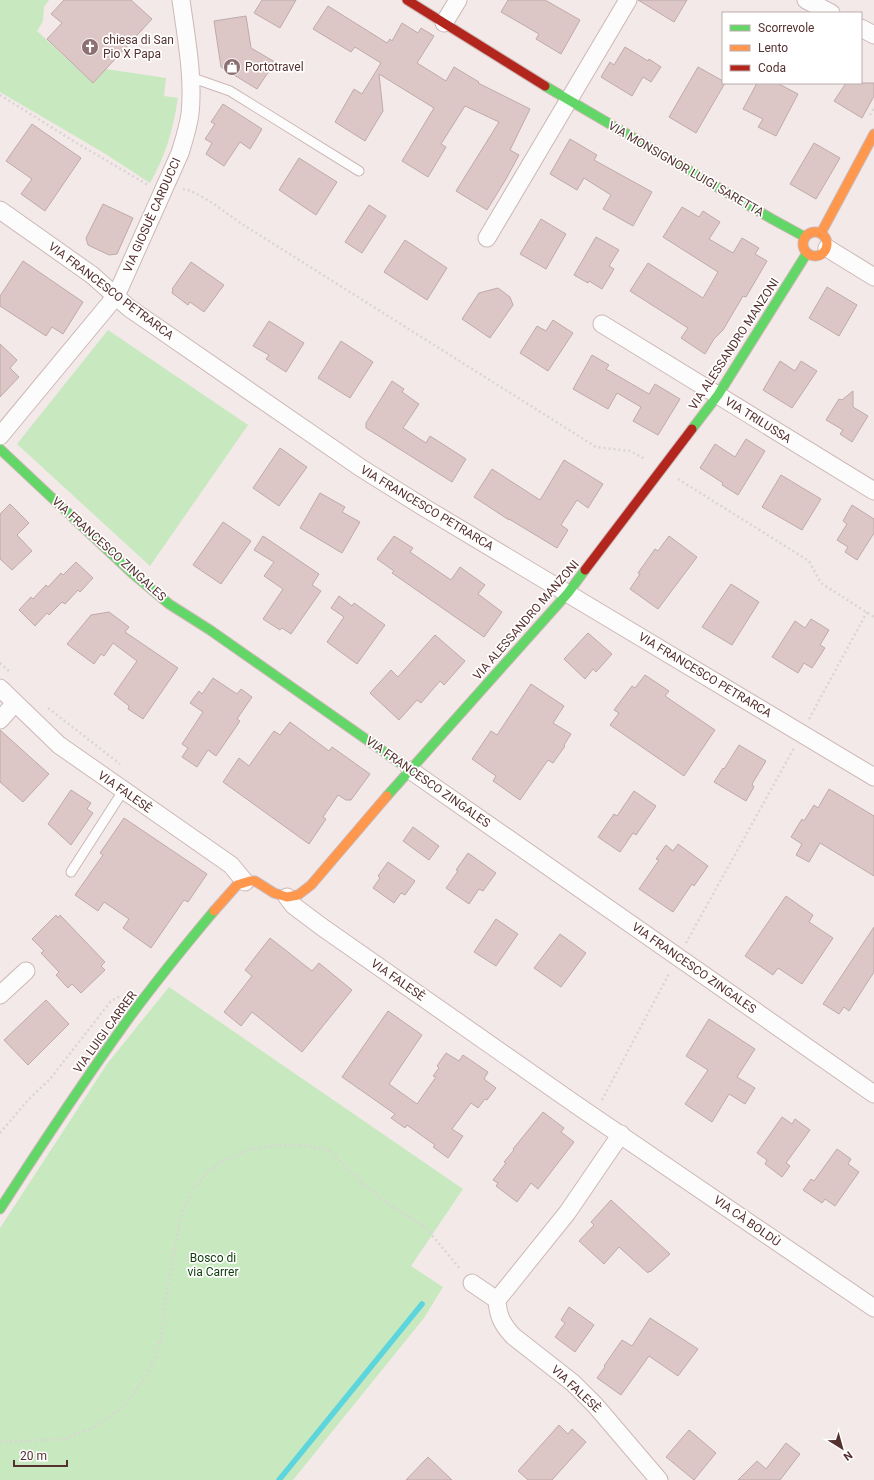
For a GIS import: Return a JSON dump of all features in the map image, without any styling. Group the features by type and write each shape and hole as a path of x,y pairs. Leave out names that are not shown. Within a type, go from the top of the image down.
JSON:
{"street":[{"name":"VIA MONSIGNOR LUIGI SARETTA","path":"407,0 568,100 805,237"},
{"path":"444,23 458,0"},
{"path":"487,238 628,0"},
{"path":"806,0 829,12"},
{"name":"VIA GIOSUÈ CARDUCCI","path":"0,436 116,296 165,188 186,134 192,94 182,6"},
{"path":"862,29 874,35"},
{"path":"874,134 824,241 822,254 814,256 807,253 803,247 805,237 811,232 824,241 874,277"},
{"name":"VIA FRANCESCO PETRARCA","path":"0,210 92,275 129,308 361,468 874,776"},
{"name":"VIA ALESSANDRO MANZONI","path":"287,897 298,895 310,885 410,770 568,593 718,395 807,253"},
{"name":"VIA TRILUSSA","path":"602,324 874,491"},
{"name":"VIA FRANCESCO ZINGALES","path":"0,449 132,573 169,604 210,630 874,1094"},
{"name":"VIA FALESÈ","path":"0,688 59,745 231,865 245,882 255,881 274,893 287,897 294,906 328,931 575,1104 621,1134"},
{"path":"0,720 15,703"},
{"name":"VIA LUIGI CARRER","path":"0,1209 58,1118 125,1024 185,946 227,895 238,885 245,882"},
{"path":"0,995 26,971"},
{"path":"472,1283 497,1300 567,1213 621,1134"},
{"name":"VIA CÀ BOLDÙ","path":"621,1134 874,1308"},
{"name":"VIA FALESÈ","path":"497,1300 498,1312 506,1329 573,1383 595,1405 659,1480"}],"lane":[{"path":"190,77 230,90 359,171"},
{"path":"71,872 123,791"}],"path":[{"path":"0,94 76,142 148,184 165,188 188,189 210,202 242,224 596,447 630,451 662,469 809,561 821,583 874,617"},
{"path":"866,122 874,108"},
{"path":"602,1100 678,957 867,612"},
{"path":"0,663 16,678"},
{"path":"48,708 125,768"},
{"path":"0,1133 28,1100 50,1079 111,1001 125,993"},
{"path":"0,1442 66,1439 92,1428 122,1408 148,1374 161,1339 165,1303 176,1240 183,1210 191,1192 204,1176 219,1163 247,1150 278,1145 307,1146 329,1150 361,1182 384,1201 426,1228 472,1283"}],"green space":[{"path":"0,0 49,0 44,7 43,21 37,31 93,83 106,69 166,78 164,96 178,98 168,142 156,173 150,183 104,153 0,92"},
{"path":"108,330 248,425 150,566 17,444"},
{"name":"Bosco di via Carrer","path":"169,987 463,1189 411,1266 443,1287 424,1318 293,1480 0,1480 0,1228 107,1064"}],"building":[{"name":"chiesa di San Pio X Papa","path":"64,0 131,0 152,19 93,83 47,39 62,23 51,14"},
{"path":"262,0 296,0 280,28 254,13"},
{"path":"508,0 545,0 580,20 561,54 536,39 539,34 501,12"},
{"path":"638,0 687,0 674,22"},
{"path":"328,6 387,43 390,39 392,41 402,23 418,33 421,28 434,36 417,63 446,81 454,67 479,82 478,83 530,109 510,150 519,155 487,210 456,191 499,122 465,106 441,144 446,147 428,177 402,161 434,108 379,74 383,111 365,141 335,122 354,89 362,94 381,63 355,47 351,52 313,29"},
{"path":"246,16 251,48 275,62 257,89 221,67 214,21"},
{"path":"625,47 661,67 651,82 643,77 632,96 601,77 610,62 614,65"},
{"path":"698,67 722,80 722,84 724,84 696,133 669,117"},
{"path":"874,83 874,96 862,118 834,101 845,84"},
{"path":"756,84 779,84 798,94 776,136 758,127 763,119 743,109"},
{"path":"223,104 262,129 250,149 240,142 224,166 206,154 212,143 205,139 215,124 211,122"},
{"path":"32,124 81,158 45,211 21,194 32,179 6,161"},
{"path":"570,139 597,155 594,160 652,192 633,226 603,209 611,195 584,178 577,190 550,174"},
{"path":"814,143 840,158 816,199 790,184"},
{"path":"299,158 337,182 316,215 279,190"},
{"path":"103,204 133,218 117,254 109,255 88,245 86,238"},
{"path":"369,205 386,216 362,253 345,242"},
{"path":"682,207 699,217 703,211 720,222 709,239 733,253 742,238 759,248 755,254 767,261 746,297 743,296 723,330 714,339 705,354 681,338 688,328 630,291 648,263 703,298 718,272 663,237"},
{"path":"541,219 566,234 546,269 520,254"},
{"path":"596,237 619,250 609,266 614,269 602,289 589,281 588,283 574,275"},
{"path":"405,240 447,268 427,300 384,272"},
{"path":"23,261 83,302 63,334 52,327 46,336 0,306 0,296"},
{"path":"191,262 224,285 204,312 190,302 188,305 172,293 172,289"},
{"path":"827,287 857,305 839,336 809,318"},
{"path":"498,288 510,297 513,305 490,338 462,319 479,293"},
{"path":"553,320 573,333 548,371 520,353 537,326 546,331"},
{"path":"269,321 304,343 286,372 266,359 269,355 253,346"},
{"path":"341,341 373,362 350,398 318,378"},
{"path":"0,344 17,360 10,368 19,377 0,397"},
{"path":"592,355 609,365 606,369 649,394 655,384 680,399 658,435 633,421 641,407 617,393 608,409 573,389"},
{"path":"780,361 795,371 801,361 817,371 792,408 763,390"},
{"path":"392,381 404,389 402,392 419,404 403,428 426,443 430,436 466,459 452,482 366,428 366,423"},
{"path":"853,391 853,407 868,416 852,442 840,434 843,430 826,420 839,399 842,400"},
{"path":"746,439 765,451 738,495 700,468 715,444 735,457"},
{"path":"280,448 307,467 279,506 253,488"},
{"path":"564,460 603,484 588,508 577,500 561,525 568,530 557,548 509,520 474,497 492,469 540,500"},
{"path":"781,475 821,499 802,530 762,507"},
{"path":"320,493 345,507 342,512 360,522 342,553 300,528"},
{"path":"10,504 29,523 17,535 32,551 12,570 0,559 0,514"},
{"path":"852,505 874,519 874,533 857,560 845,552 848,547 837,540 847,524 843,521"},
{"path":"223,522 251,541 221,584 193,565"},
{"path":"263,536 319,574 312,585 321,591 291,634 282,628 280,630 263,619 283,589 264,576 274,562 254,550"},
{"path":"394,536 413,548 410,552 451,580 460,567 485,585 478,594 502,612 484,637 392,573 394,571 377,559"},
{"path":"669,536 697,557 658,609 630,589 640,574 638,573 655,549 658,551"},
{"path":"76,562 93,578 80,592 78,590 65,604 62,602 49,615 47,613 35,626 19,610 31,597 33,599 46,585 48,587 61,573 63,575"},
{"path":"731,584 759,602 732,645 702,627"},
{"path":"339,596 352,606 354,603 385,625 357,664 327,642 344,617 331,608"},
{"path":"109,612 129,627 125,632 178,668 143,719 128,709 129,706 114,694 137,661 113,643 104,656 101,654 94,664 67,644 91,615"},
{"path":"811,619 829,630 820,645 825,648 812,668 804,663 798,673 772,657 795,621 805,628"},
{"path":"588,633 612,654 596,672 593,669 585,679 564,659"},
{"path":"435,635 465,661 444,685 440,681 421,703 417,700 399,720 370,693 391,670 398,677"},
{"path":"645,675 669,691 665,696 715,730 684,776 610,725 619,713 614,710 632,686 635,688"},
{"path":"213,678 237,694 241,689 252,697 237,719 240,721 216,756 208,750 197,767 182,757 188,748 182,744 203,712 190,703 199,691 202,694"},
{"path":"531,684 564,706 553,723 571,734 564,745 565,746 553,763 548,760 520,800 493,781 496,776 472,759 491,731 497,735"},
{"path":"290,722 329,751 332,747 370,774 351,800 346,800 338,795 323,817 326,819 309,844 223,782 239,758 249,766 274,731 280,735"},
{"path":"0,730 49,774 23,802 0,782"},
{"path":"739,745 766,761 752,784 754,787 746,801 714,782"},
{"path":"829,789 874,816 874,876 820,843 809,862 796,855 802,844 791,837 802,819 804,821 814,805 818,808"},
{"path":"71,790 91,803 87,809 93,813 71,845 48,824"},
{"path":"634,791 656,806 636,835 633,833 620,852 598,837 614,814 617,816"},
{"path":"124,818 207,874 188,902 184,900 151,948 123,928 129,919 104,902 98,911 75,895 103,855 100,853"},
{"path":"413,827 439,846 429,860 403,841"},
{"path":"678,844 708,866 694,886 692,884 673,912 639,889 659,860 656,859 666,845 673,851"},
{"path":"468,853 496,873 483,891 479,889 469,904 446,888"},
{"path":"388,862 415,881 405,895 401,893 394,903 373,888 380,878 378,876"},
{"path":"786,896 813,915 809,922 833,938 802,984 778,968 773,975 745,956"},
{"path":"56,915 58,918 60,915 105,962 101,966 105,970 81,993 72,984 68,988 56,975 59,972 41,953 44,951 32,939"},
{"path":"496,919 518,934 496,966 474,952"},
{"path":"874,927 874,972 849,1011 844,1007 839,1014 823,1004"},
{"path":"560,934 586,953 561,987 534,968"},
{"path":"270,938 312,971 319,963 352,990 302,1052 252,1012 241,1026 224,1012 252,976 245,970"},
{"path":"46,1000 69,1024 28,1065 4,1040"},
{"path":"388,1011 422,1035 389,1084 417,1104 436,1077 433,1076 439,1068 437,1066 446,1053 459,1061 463,1055 488,1072 484,1079 496,1088 487,1100 485,1099 478,1108 471,1103 452,1129 463,1136 448,1158 433,1147 435,1145 407,1125 405,1128 391,1118 395,1114 342,1077"},
{"path":"709,1019 755,1049 737,1077 755,1088 745,1104 729,1094 712,1122 685,1104 708,1070 686,1056"},
{"path":"543,1112 564,1128 561,1132 574,1142 538,1189 531,1183 517,1202 496,1186 498,1183 493,1180 506,1163 504,1162 514,1150 513,1149"},
{"path":"782,1117 792,1124 795,1119 810,1130 786,1163 790,1166 782,1177 765,1164 767,1160 757,1153"},
{"path":"837,1149 851,1159 848,1164 859,1172 835,1206 825,1199 822,1203 803,1190 811,1179 814,1181"},
{"path":"611,1200 670,1254 650,1272 649,1271 648,1273 619,1247 604,1264 579,1241 594,1225 591,1222"},
{"path":"569,1307 594,1325 575,1352 555,1337 565,1323 561,1320"},
{"path":"650,1318 698,1349 678,1376 649,1356 621,1395 597,1378 622,1340 632,1346"},
{"path":"559,1425 568,1434 572,1429 586,1442 552,1480 528,1480 518,1471"},
{"path":"689,1430 716,1453 694,1480 666,1457"},
{"path":"786,1443 800,1454 780,1480 738,1480 757,1461 766,1469"},
{"path":"428,1457 452,1480 406,1480"}],"waterway":[{"path":"279,1480 422,1304"}],"traffic: fast":[{"path":"545,86 805,237"},
{"path":"692,429 718,395 807,253"},
{"path":"0,449 132,573 169,604 210,630 410,770"},
{"path":"387,796 568,593 585,570"},
{"path":"0,1209 61,1116 124,1025 168,967 214,911"}],"traffic: slow":[{"path":"821,233 874,134"},
{"path":"815,232 824,235 827,244 824,253 815,256 806,253 803,244 806,235 815,232"},
{"path":"214,911 237,885 250,881 255,881 274,893 287,897 298,895 311,885 387,796"}],"traffic: jam":[{"path":"407,0 545,86"},
{"path":"585,570 692,429"}],"place":[{"name":"chiesa di San Pio X Papa","path":"90,47"},
{"name":"Portotravel","path":"232,67"}]}
